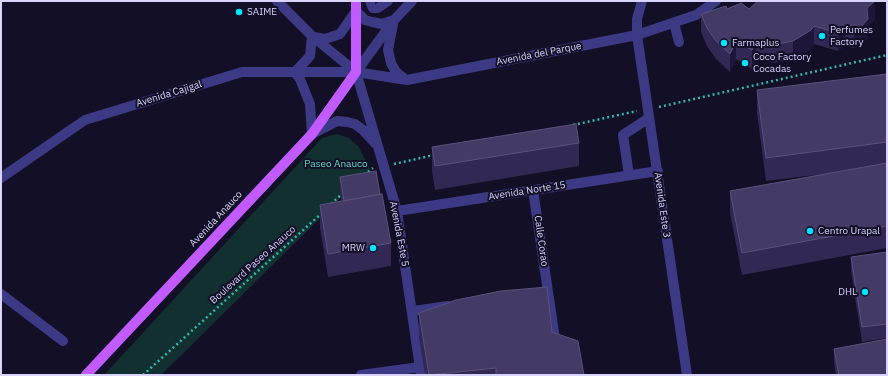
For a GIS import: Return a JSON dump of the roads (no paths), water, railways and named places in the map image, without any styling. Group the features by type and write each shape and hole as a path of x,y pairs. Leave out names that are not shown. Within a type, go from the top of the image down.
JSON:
{"main road":[{"path":"356,6 356,72"},
{"name":"Avenida Anauco","path":"86,375 312,134 356,72"}],"street":[{"path":"277,1 312,36 356,72 394,20 412,1"},
{"path":"370,1 373,8 378,8 388,1"},
{"name":"Avenida Este 3","path":"642,1 637,19 637,35 687,375"},
{"name":"Avenida del Parque","path":"356,72 407,80 637,35 696,15 716,1"},
{"path":"312,36 325,39 340,34 356,6 365,20 382,24 394,20"},
{"path":"394,20 388,50 391,63 396,72 407,80"},
{"path":"674,23 679,42"},
{"path":"312,36 310,56 295,72 300,79 310,104 312,134 337,121 347,122 355,124 363,130 378,148"},
{"name":"Avenida Cajigal","path":"1,178 85,120 242,72 356,72"},
{"name":"Avenida Este 5","path":"356,72 397,211 421,371"},
{"path":"629,175 623,135 649,118"},
{"name":"Avenida Norte 15","path":"397,211 658,171"},
{"name":"Calle Corao","path":"533,190 544,292 557,354"},
{"path":"1,294 63,341"},
{"path":"413,311 458,304"},
{"path":"361,375 421,371"}],"place":[{"name":"SAIME","path":"239,12"},
{"name":"Perfumes Factory","path":"822,36"},
{"name":"Farmaplus","path":"724,43"},
{"name":"Coco Factory Cocadas","path":"745,63"},
{"name":"Centro Urapal","path":"810,231"},
{"name":"MRW","path":"373,248"},
{"name":"DHL","path":"865,292"}],"park label":[{"name":"Paseo Anauco","path":"336,164"}]}
